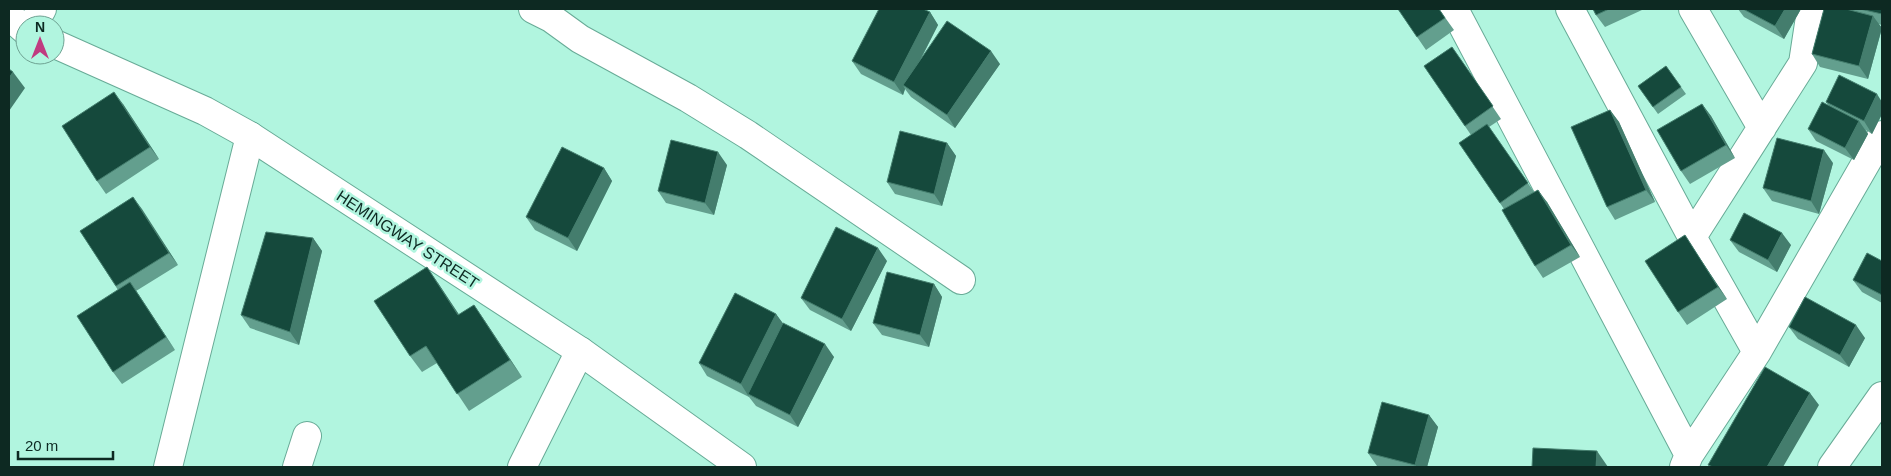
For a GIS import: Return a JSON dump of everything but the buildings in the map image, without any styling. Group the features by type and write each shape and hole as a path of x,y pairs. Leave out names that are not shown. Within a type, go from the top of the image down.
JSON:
{"street":[{"path":"533,9 551,18 580,39 688,98 748,135 961,280"},
{"path":"1454,9 1687,461"},
{"path":"1570,9 1692,237 1757,352"},
{"path":"1693,9 1762,128"},
{"path":"1692,237 1803,63 1810,17 1809,9"},
{"name":"HEMINGWAY STREET","path":"65,48 205,111 250,136 580,351 742,467"},
{"path":"1687,461 1757,352 1882,135"},
{"path":"170,467 250,136"},
{"path":"522,467 580,351"},
{"path":"1832,467 1882,396"},
{"path":"297,467 307,436"}]}
